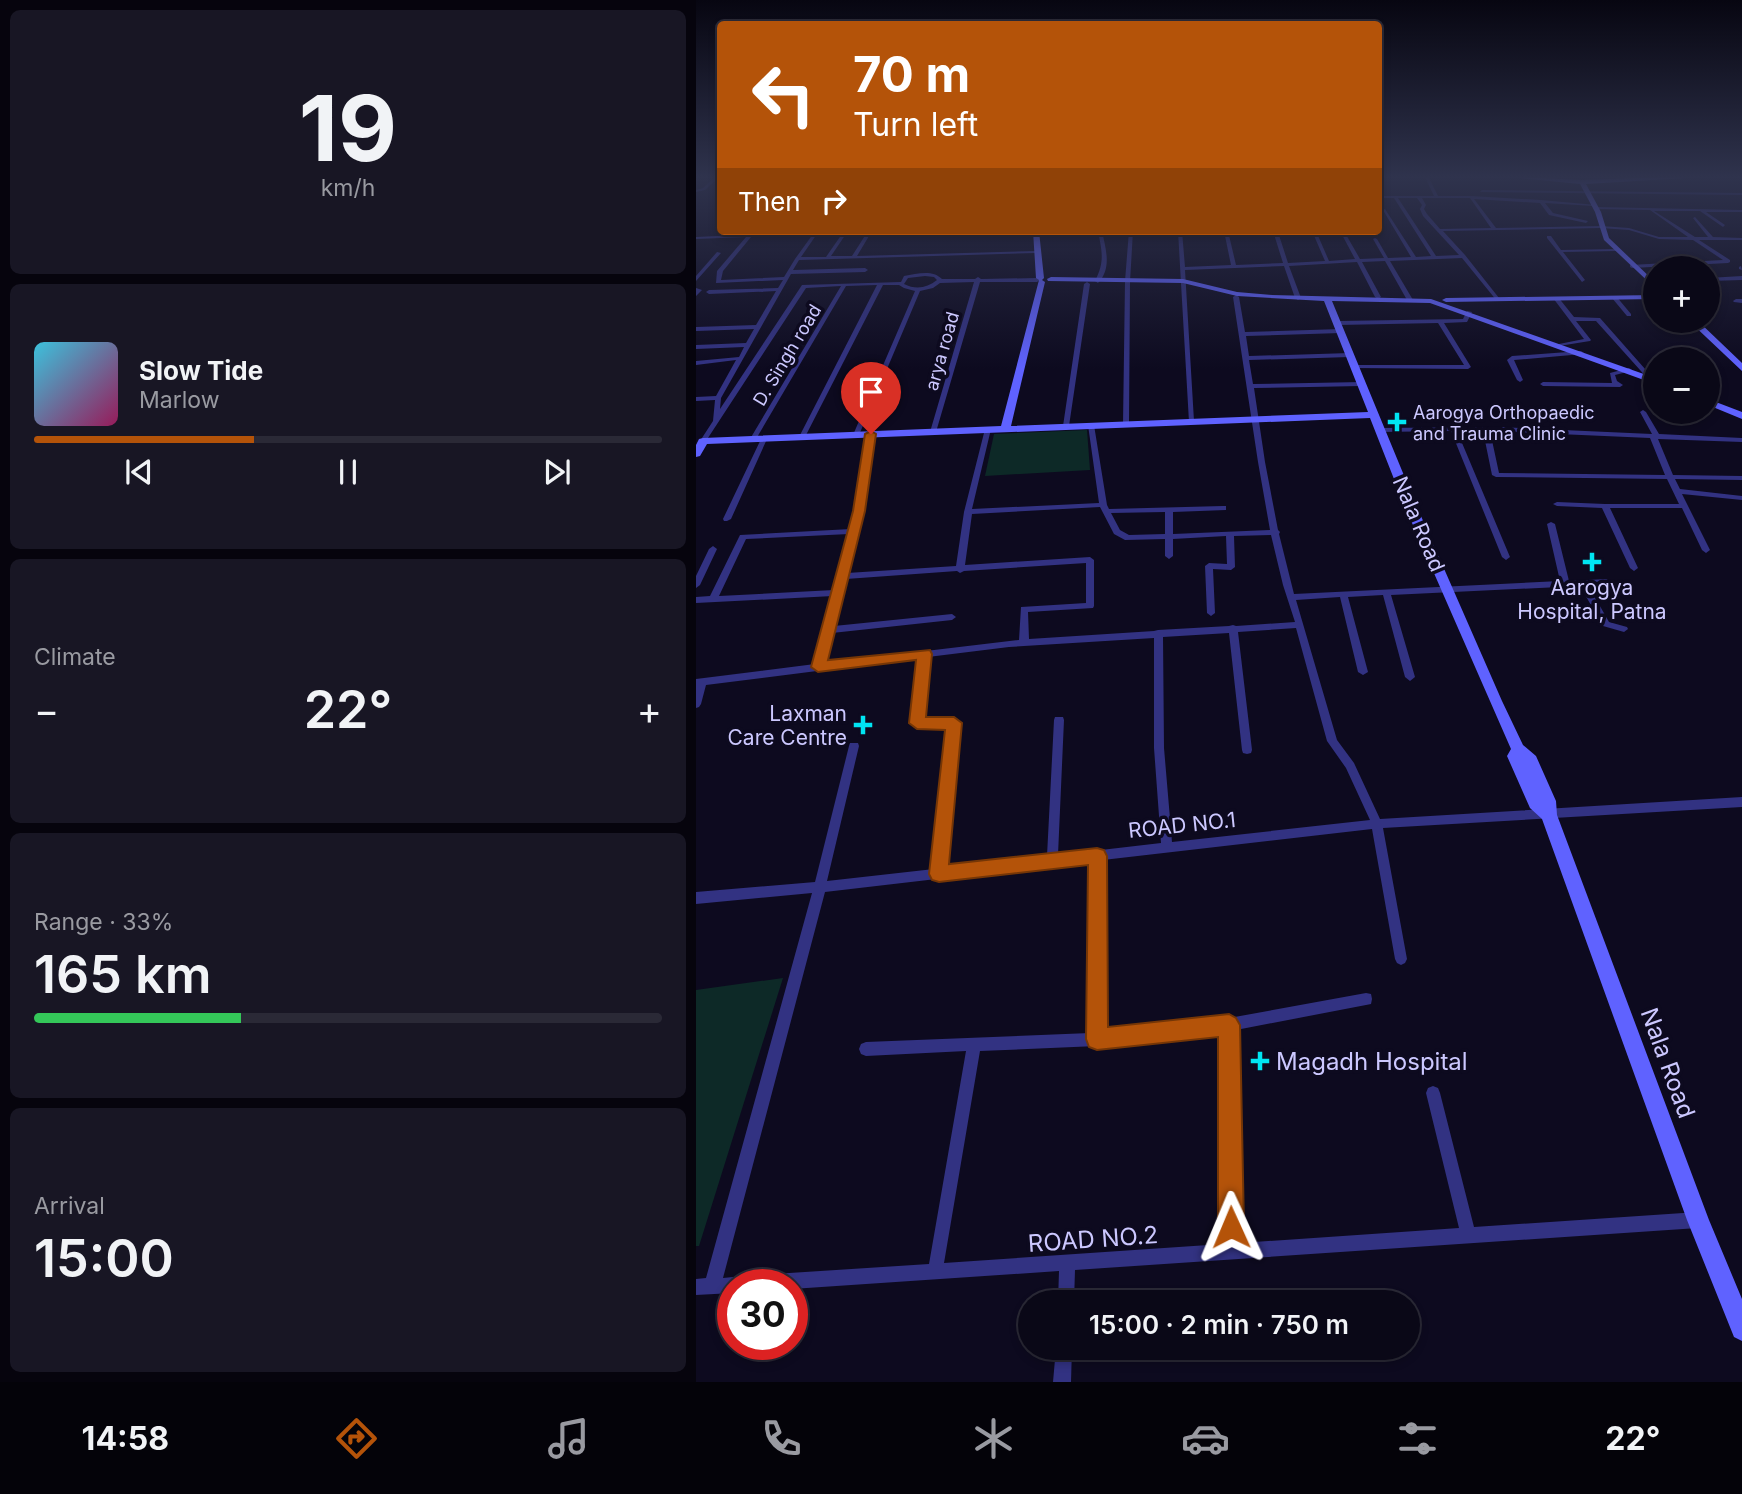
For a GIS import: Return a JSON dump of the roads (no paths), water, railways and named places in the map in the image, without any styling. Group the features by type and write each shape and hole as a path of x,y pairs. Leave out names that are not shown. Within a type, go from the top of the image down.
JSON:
{"main road":[{"path":"1037,240 1036,252 1044,279"},
{"path":"1005,429 1044,279 1039,240"},
{"path":"1610,240 1616,250 1643,275"},
{"path":"1044,279 1183,282 1237,294 1272,298 1430,300 1643,297"},
{"path":"1044,279 1087,284 1128,282"},
{"path":"1183,282 1236,296 1411,299"},
{"name":"Nala Road","path":"1327,299 1447,588 1518,748 1515,756 1536,803 1549,815 1698,1220 1736,1303 1741,1329"},
{"path":"1430,300 1643,376"},
{"path":"1705,333 1741,368"},
{"path":"1720,407 1741,416"},
{"path":"696,454 703,441 1374,415"}],"street":[{"path":"746,240 718,282 865,270"},
{"path":"716,421 718,398 797,259 811,240"},
{"path":"828,258 840,240"},
{"path":"853,258 864,240"},
{"path":"1098,282 1106,266 1103,240"},
{"path":"1126,424 1130,240"},
{"path":"1180,240 1191,421"},
{"path":"1228,240 1234,267"},
{"path":"1278,240 1299,298"},
{"path":"1318,240 1328,263"},
{"path":"1347,240 1378,298"},
{"path":"1376,240 1411,299"},
{"path":"1403,240 1415,259"},
{"path":"1424,240 1435,258"},
{"path":"1448,240 1497,299"},
{"path":"1552,240 1582,280"},
{"path":"1632,266 1728,261 1696,240"},
{"path":"1560,251 1616,250"},
{"path":"797,259 1036,252"},
{"path":"696,278 719,253"},
{"path":"1182,269 1462,257"},
{"path":"709,292 900,283 906,277 925,274 936,276 939,281"},
{"path":"696,278 719,277"},
{"path":"1720,279 1741,278"},
{"name":"arya road","path":"933,432 978,279"},
{"path":"900,283 903,287 918,289 939,281 1044,279"},
{"path":"802,437 881,283"},
{"path":"1066,426 1087,284"},
{"name":"D. Singh road","path":"727,519 758,439 845,285"},
{"path":"703,441 804,286"},
{"path":"856,435 918,289"},
{"path":"1236,296 1248,358 1262,466 1290,597 1332,741 1350,766 1377,824 1401,959"},
{"path":"1614,297 1629,315"},
{"path":"1556,298 1588,341 1562,345"},
{"path":"1243,334 1465,321 1469,312"},
{"path":"1571,319 1598,319 1643,369"},
{"path":"1355,367 1468,367 1440,321"},
{"path":"696,329 759,327"},
{"path":"696,347 748,345"},
{"path":"1520,380 1510,360 1512,358 1582,353"},
{"path":"1248,358 1350,355"},
{"path":"696,363 742,358"},
{"path":"1543,384 1620,385 1614,382 1612,374 1629,370"},
{"path":"1252,386 1362,384"},
{"path":"696,400 718,398"},
{"path":"1649,424 1670,477 1706,551"},
{"path":"1091,425 1105,508 1117,532 1128,538 1276,532"},
{"path":"960,570 968,512 988,429"},
{"path":"1453,429 1506,557"},
{"path":"1486,429 1496,475 1741,478"},
{"path":"1380,430 1486,429 1741,440"},
{"path":"818,667 854,531 871,434"},
{"path":"1677,491 1737,497 1741,508"},
{"path":"1557,505 1684,506"},
{"path":"1605,506 1634,568"},
{"path":"968,512 1223,508"},
{"path":"1168,510 1169,556"},
{"path":"1551,524 1565,583"},
{"path":"713,599 743,537 854,531"},
{"path":"1210,613 1209,566 1231,567 1230,534"},
{"path":"696,585 713,549"},
{"path":"841,576 1090,560 1090,606 1024,609 1024,643"},
{"path":"1290,597 1604,582"},
{"path":"1583,583 1606,624 1612,628 1624,629"},
{"path":"1386,592 1410,677"},
{"path":"696,600 837,593"},
{"path":"1343,594 1363,672"},
{"path":"828,630 952,617"},
{"path":"696,704 699,682 1024,643 1300,625"},
{"path":"1233,628 1247,750"},
{"path":"1158,633 1159,748 1167,848"},
{"path":"924,654 917,723 954,723 939,874"},
{"path":"1052,861 1059,720"},
{"path":"704,1287 820,887 854,746"},
{"name":"ROAD NO.1","path":"696,898 820,887 1377,824 1741,802"},
{"path":"1097,856 1097,1039"},
{"path":"866,1049 1097,1039 1229,1025 1366,999"},
{"path":"1229,1025 1231,1252"},
{"path":"935,1272 974,1044"},
{"path":"1433,1093 1469,1236"},
{"name":"ROAD NO.2","path":"808,1280 1698,1220"},
{"path":"1066,1290 1067,1263"},
{"path":"1062,1382 1063,1360"}],"place":[{"name":"Aarogya Orthopaedic and Trauma Clinic","path":"1397,422"},
{"name":"Aarogya Hospital, Patna","path":"1592,562"},
{"name":"Laxman Care Centre","path":"863,725"},
{"name":"Magadh Hospital","path":"1260,1061"}]}
